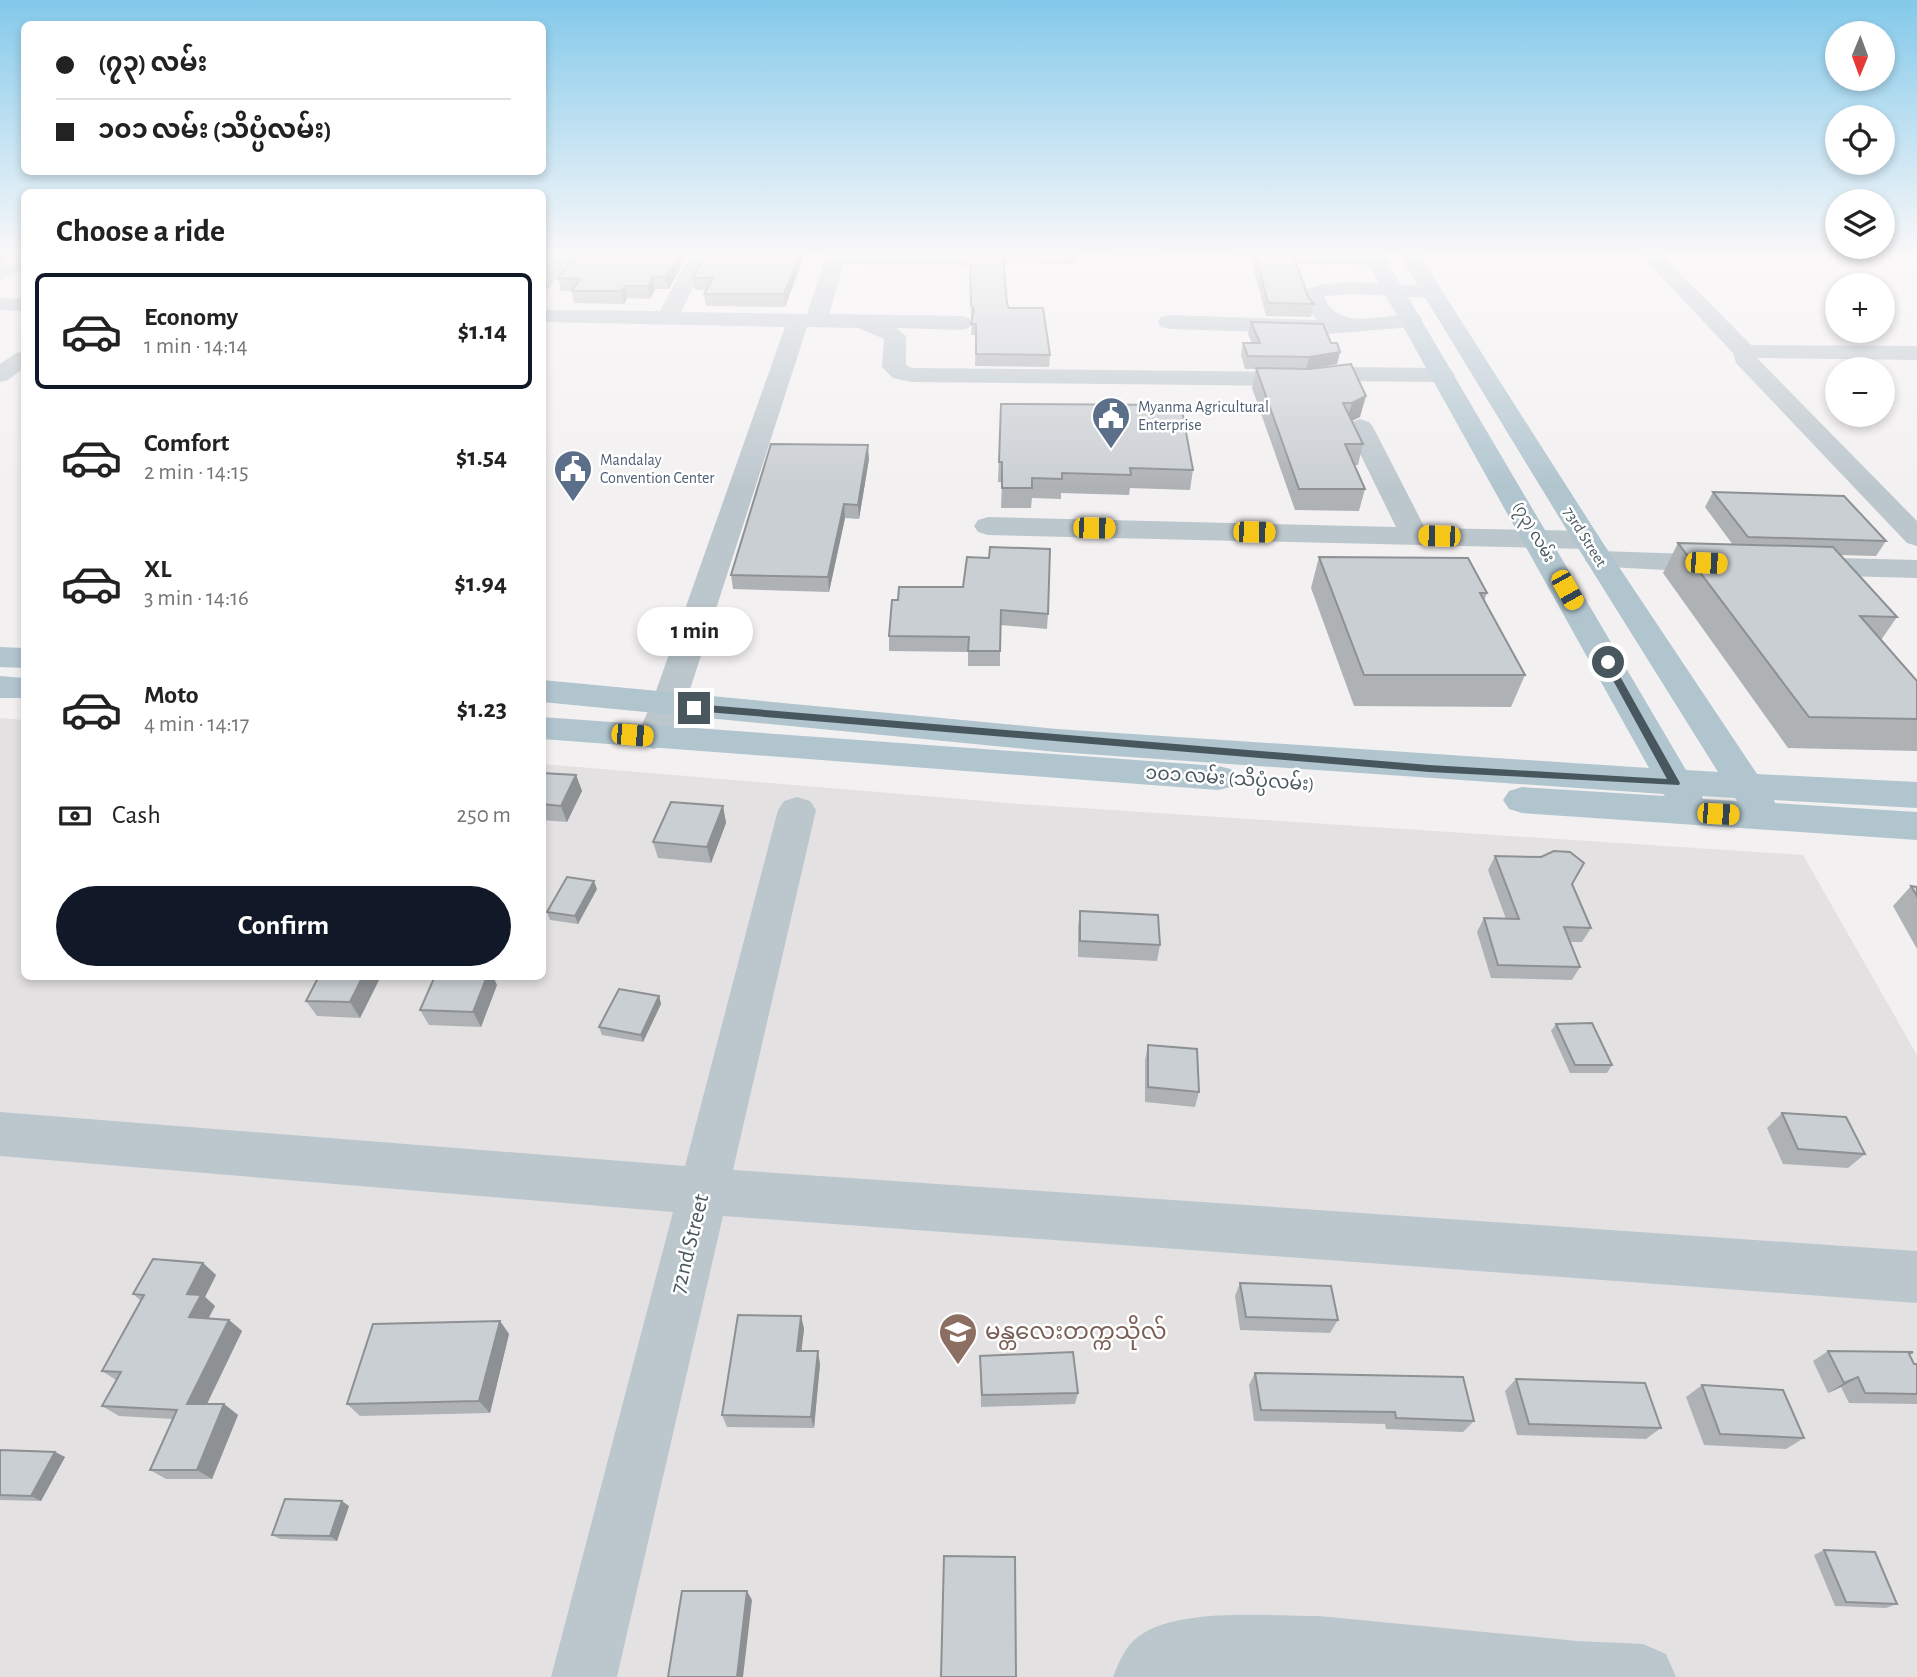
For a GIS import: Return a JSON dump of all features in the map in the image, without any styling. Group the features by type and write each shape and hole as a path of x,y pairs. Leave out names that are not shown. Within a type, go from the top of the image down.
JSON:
{"main road":[{"name":"(၇၃) လမ်း","path":"1418,331 1694,813"},
{"name":"73rd Street","path":"1456,331 1593,550 1766,817"},
{"path":"0,657 21,658"},
{"path":"0,687 21,688"},
{"name":"၁၀၁ လမ်း (သိပ္ပံလမ်း)","path":"546,692 661,721"},
{"name":"၁၀၁ လမ်း (သိပ္ပံလမ်း)","path":"546,728 661,721 1694,813 1917,826"},
{"name":"၁၀၁ လမ်း (သိပ္ပံလမ်း)","path":"819,734 1917,795"}],"lane":[{"path":"661,721 803,331"},
{"path":"884,331 895,336 894,367 901,373 912,375 1306,379 1335,373 1443,375"},
{"path":"1725,331 1745,352 1917,353"},
{"path":"1745,352 1744,358 1917,537"},
{"path":"0,375 21,360"},
{"path":"1360,427 1414,535"},
{"path":"988,526 1537,538 1593,550 1765,565 1917,569"},
{"name":"72nd Street","path":"583,1677 797,810"},
{"path":"0,1134 703,1191 1917,1277"},
{"path":"1146,1677 1162,1659 1194,1649 1319,1648 1577,1674 1643,1677"}],"shaded area":[{"name":"မန္တလေးတက္ကသိုလ်","path":"0,718 21,720 21,980 546,980 546,764 1020,804 1803,855 1917,1055 1917,1677 0,1677"}],"building":[{"path":"976,331 1046,331 1050,355 976,354"},
{"path":"1255,331 1326,331 1331,343 1337,343 1340,352 1309,357 1248,356 1243,343 1260,343"},
{"path":"1351,364 1366,396 1352,403 1343,403 1363,444 1345,444 1365,489 1299,489 1256,368 1310,369"},
{"path":"1001,404 1181,405 1193,470 1130,468 1131,475 1062,473 1062,479 1032,478 1032,488 1002,488 1002,462 999,462"},
{"path":"771,444 868,445 858,505 844,504 828,577 731,575"},
{"path":"1713,492 1844,496 1886,541 1748,537"},
{"path":"1678,543 1833,547 1897,617 1860,616 1917,681 1917,719 1809,717"},
{"path":"990,547 1050,549 1048,614 1001,610 1000,651 968,651 969,637 889,636 892,600 898,600 899,587 963,587 967,557 989,558"},
{"path":"1319,557 1468,558 1487,593 1480,593 1525,675 1364,675"},
{"path":"546,773 576,775 561,806 546,804"},
{"path":"671,802 723,806 707,847 653,842"},
{"path":"1554,851 1570,852 1584,863 1572,884 1591,928 1564,927 1580,967 1498,965 1484,918 1519,919 1495,856 1541,857"},
{"path":"567,877 594,881 575,916 547,912"},
{"path":"1080,911 1158,915 1160,945 1080,941"},
{"path":"317,980 361,980 350,1002 306,1001"},
{"path":"433,980 485,980 473,1012 420,1010"},
{"path":"619,989 659,996 641,1035 599,1027"},
{"path":"1592,1023 1612,1065 1575,1065 1556,1024"},
{"path":"1148,1045 1197,1049 1199,1092 1148,1087"},
{"path":"1782,1113 1846,1117 1865,1154 1798,1149"},
{"path":"153,1259 203,1263 187,1294 201,1295 189,1317 229,1320 187,1404 224,1404 197,1470 150,1470 177,1410 102,1406 121,1372 102,1371 144,1295 133,1294"},
{"path":"1240,1283 1331,1286 1338,1320 1246,1317"},
{"path":"738,1315 801,1316 797,1351 818,1351 811,1417 722,1415"},
{"path":"500,1321 479,1401 347,1404 373,1324"},
{"path":"1828,1351 1913,1352 1909,1354 1914,1364 1917,1364 1917,1394 1865,1393 1858,1377 1844,1383"},
{"path":"1073,1352 1078,1393 982,1395 980,1356"},
{"path":"1255,1373 1463,1377 1474,1421 1396,1418 1395,1412 1261,1410"},
{"path":"1516,1379 1645,1383 1661,1428 1529,1424"},
{"path":"1702,1385 1783,1390 1804,1438 1720,1434"},
{"path":"0,1450 55,1452 31,1496 0,1495"},
{"path":"285,1499 342,1501 330,1536 272,1535"},
{"path":"1824,1550 1875,1552 1897,1604 1846,1602"},
{"path":"944,1556 1015,1557 1016,1677 941,1677"},
{"path":"682,1591 747,1591 737,1677 668,1677"}],"place":[{"name":"Myanma Agricultural Enterprise","path":"1111,450"},
{"name":"Mandalay Convention Center","path":"573,503"},
{"name":"မန္တလေးတက္ကသိုလ်","path":"958,1366"}],"route":[{"path":"694,708 1429,769 1675,783 1608,662"}]}
